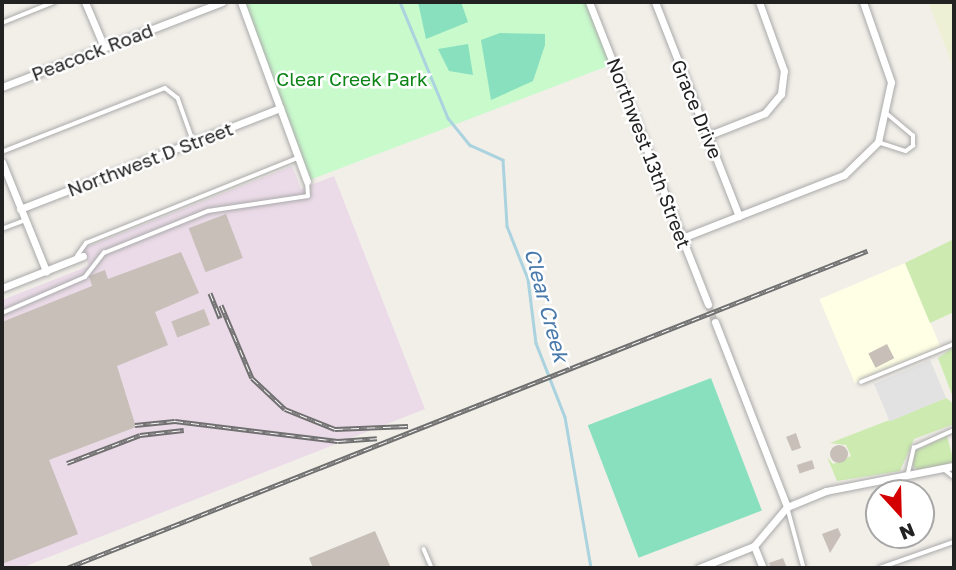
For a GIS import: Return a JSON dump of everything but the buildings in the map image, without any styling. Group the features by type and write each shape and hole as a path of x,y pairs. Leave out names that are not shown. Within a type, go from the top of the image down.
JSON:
{"street":[{"path":"85,2 104,47"},
{"name":"Peacock Road","path":"2,87 203,5 222,2"},
{"path":"241,2 307,181"},
{"name":"Northwest 13th Street","path":"589,2 708,304"},
{"name":"Grace Drive","path":"655,2 739,216"},
{"path":"707,136 765,113 781,94 784,71 759,2"},
{"path":"682,238 844,175 878,142 888,115 889,69 863,2"},
{"name":"Northwest D Street","path":"20,209 280,108"},
{"path":"2,162 46,271"},
{"path":"2,288 81,257"},
{"path":"715,322 787,507"},
{"path":"699,568 754,546 787,507 845,484 945,470 954,466"},
{"path":"754,546 763,568"}],"lane":[{"path":"2,23 54,2"},
{"path":"2,152 165,88 178,98 194,142"},
{"path":"878,142 906,151 914,146 913,136 888,115"},
{"path":"81,257 86,243 299,158"},
{"path":"2,313 93,271 104,253 208,211 308,196 307,181"},
{"path":"2,229 25,219"},
{"path":"861,382 954,344"},
{"path":"908,475 914,447 954,430"},
{"path":"945,470 954,477"},
{"path":"787,507 804,568"},
{"path":"880,568 954,542"},
{"path":"425,549 432,568"}],"shaded area":[{"path":"928,2 954,2 954,69"},
{"path":"292,166 301,189 334,176 425,409 21,568 2,568 2,300 89,266 82,249"},
{"path":"905,263 941,347 855,383 819,299"},
{"path":"930,360 946,398 890,422 874,384"}],"green space":[{"name":"Clear Creek Park","path":"241,2 589,2 613,64 307,181"},
{"path":"418,2 461,2 468,22 426,39"},
{"path":"500,33 545,34 545,45 533,81 491,100 481,40"},
{"path":"468,44 473,75 449,71 438,49"},
{"path":"954,239 954,312 930,323 905,263"},
{"path":"954,347 954,400 938,358"},
{"path":"711,378 762,511 639,558 588,425"},
{"path":"946,398 954,404 954,424 914,439 900,471 837,481 827,457 833,464 851,456 846,445 830,443"},
{"path":"947,436 954,462 919,471 913,466 915,451"}],"waterway":[{"name":"Clear Creek","path":"400,2 448,118 470,145 503,160 507,226 528,279 536,343 565,417 591,568"}],"tunnel":[{"path":"708,304 715,322"}],"railway":[{"path":"67,568 867,251"},
{"path":"210,293 220,318"},
{"path":"221,305 252,378 285,409 335,429 408,426"},
{"path":"135,425 175,421 338,441 377,438"},
{"path":"67,463 140,435 184,430"}]}
